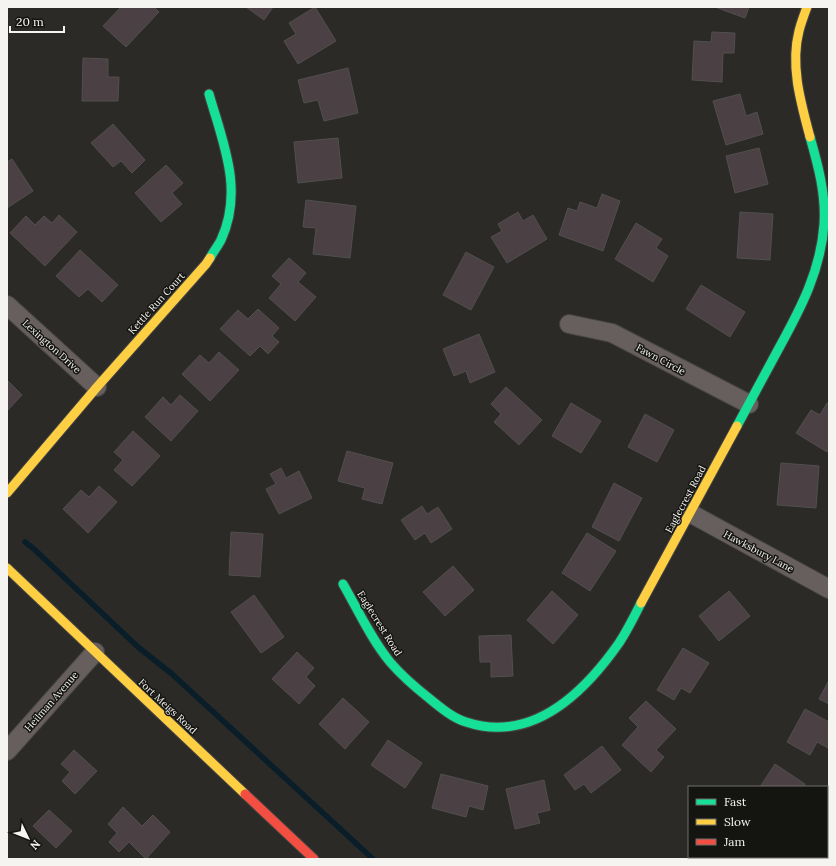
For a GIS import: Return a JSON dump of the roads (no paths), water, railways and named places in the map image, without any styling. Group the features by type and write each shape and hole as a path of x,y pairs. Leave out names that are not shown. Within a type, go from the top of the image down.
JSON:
{"street":[{"name":"Eaglecrest Road","path":"343,584 384,654 394,666 415,688 439,707 465,722 490,726 506,726 536,720 562,706 573,697 598,670 620,642 803,304 814,278 821,251 824,223 823,195 818,167 801,102 796,74 795,47 801,21 807,7"},
{"name":"Kettle Run Court","path":"7,493 97,387 206,264 221,240 230,214 232,185 209,94"},
{"name":"Lexington Drive","path":"7,305 97,387"},
{"name":"Fawn Circle","path":"569,324 612,333 749,404"},
{"name":"Hawksbury Lane","path":"690,513 829,589"},
{"name":"Fort Meigs Road","path":"7,568 314,859"},
{"name":"Heilman Avenue","path":"7,751 95,652"}],"waterway":[{"path":"25,542 138,647 172,674 373,859"}]}
